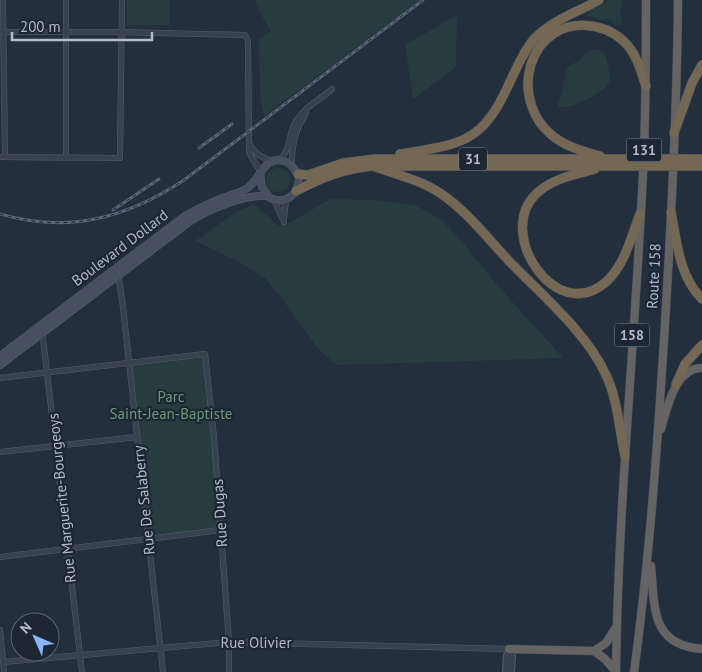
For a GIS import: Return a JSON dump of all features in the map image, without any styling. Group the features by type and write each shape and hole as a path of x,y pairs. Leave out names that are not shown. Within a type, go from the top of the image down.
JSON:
{"highway":[{"path":"374,162 444,147 463,140 476,132 495,112 523,55 535,38 555,22 599,0"},
{"name":"Route 158","path":"616,672 625,456 646,86 646,0"},
{"name":"Route 158","path":"634,672 649,552 658,440 671,212 678,0"},
{"path":"608,163 565,144 542,126 532,109 528,90 528,74 532,60 542,45 559,32 580,26 599,28 616,35 628,46 637,60 646,86"},
{"path":"674,134 692,83 702,65"},
{"name":"31","path":"683,163 702,159"},
{"path":"374,162 421,183 447,199 578,333 595,354 608,380 616,405 625,456"},
{"name":"31","path":"296,191 328,175 374,162"},
{"name":"31","path":"295,170 308,175 342,164 374,162 683,163 702,166"},
{"path":"608,163 552,183 536,193 528,204 523,219 523,232 528,252 538,271 552,285 564,292 581,293 598,288 609,279 620,264 640,214"},
{"path":"671,212 683,270 690,284 702,299"},
{"path":"658,440 670,398 685,364 702,345"},
{"path":"676,384 693,370 702,368"},
{"path":"649,552 655,606 661,627 667,636 677,643 690,648 702,649"},
{"path":"594,651 606,643 617,626"},
{"path":"509,649 594,651 605,659 616,672"}],"main road":[{"path":"276,161 288,163 295,170 299,178 293,195 286,200 270,198 262,187 260,172 265,166 276,161"},
{"name":"Boulevard Dollard","path":"0,365 42,329 190,213 214,201 248,188 254,183 260,172"},
{"name":"Boulevard Dollard","path":"115,272 202,214 252,196 270,198"},
{"name":"Boulevard Dollard","path":"0,356 42,329"}],"street":[{"path":"3,0 3,157 66,158 120,158 122,0"},
{"path":"66,0 66,158"},
{"path":"2,32 245,35 248,41 250,154 258,165 260,172"},
{"path":"249,143 257,154 276,161 288,150 290,135 301,114 332,89"},
{"path":"295,170 292,154 295,134 309,107"},
{"path":"270,198 284,222 286,200"},
{"name":"Rue De Salaberry","path":"115,272 123,307 163,672"},
{"name":"Rue Marguerite-Bourgeoys","path":"42,329 82,672"},
{"name":"Rue Dugas","path":"129,363 204,354 214,436 229,642 229,672"},
{"path":"0,378 129,363"},
{"path":"0,452 137,436"},
{"path":"0,557 221,530"},
{"path":"0,630 4,672"},
{"name":"Rue Olivier","path":"3,662 229,642 509,649"},
{"path":"506,672 509,649"},
{"path":"509,649 512,656 511,672"}],"green space":[{"path":"126,0 170,0 170,25 127,25"},
{"path":"255,0 420,0 264,116 261,101 258,40 271,31"},
{"path":"609,0 623,0 620,14 622,21 620,25 615,25 608,19 600,20 587,16 587,13"},
{"path":"457,15 456,67 413,99 405,45"},
{"path":"596,49 605,54 610,73 609,83 586,100 571,106 559,107 558,103 562,94 564,76 567,69 587,52"},
{"path":"278,168 287,171 290,180 287,189 278,192 269,189 266,180 269,171"},
{"path":"330,199 374,200 415,205 443,221 466,246 490,277 563,358 337,365 318,349 266,279 243,264 195,241 235,213 254,204 279,226 291,222"},
{"name":"Parc Saint-Jean-Baptiste","path":"205,354 221,530 148,539 129,363"}],"railway":[{"path":"0,214 25,220 73,222 119,213 163,193 184,180 423,0"},
{"path":"199,148 232,124"},
{"path":"113,210 159,179"}]}
